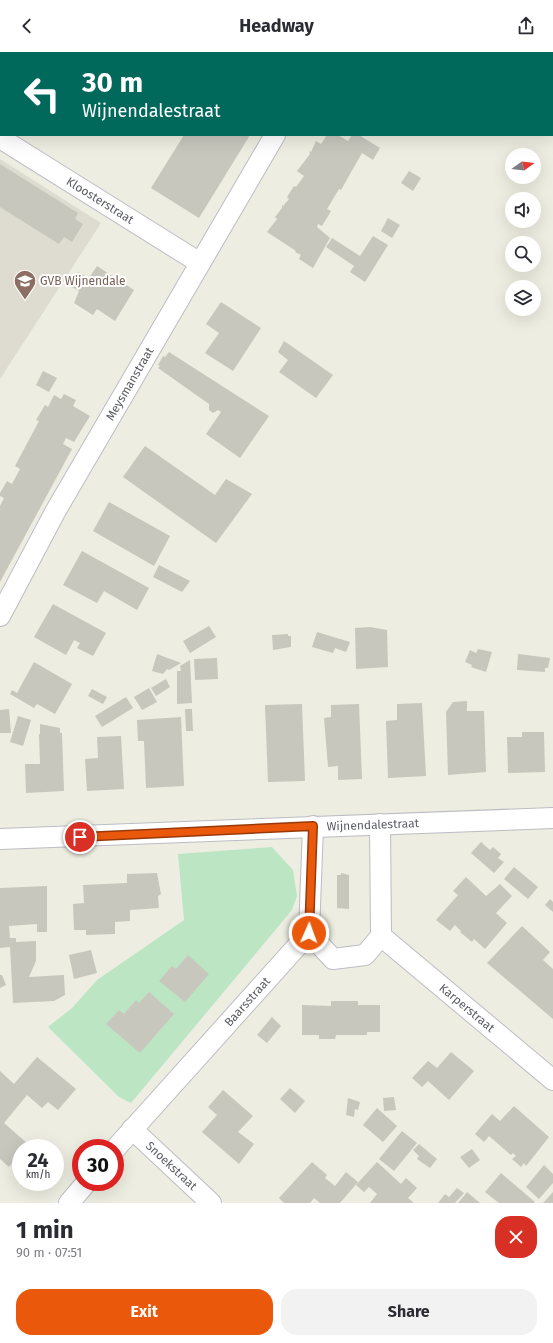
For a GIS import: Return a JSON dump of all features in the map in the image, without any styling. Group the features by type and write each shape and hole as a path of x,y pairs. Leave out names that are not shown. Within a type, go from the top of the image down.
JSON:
{"street":[{"name":"Meysmanstraat","path":"0,616 55,512 200,263 265,155 274,136"},
{"name":"Kloosterstraat","path":"0,138 200,263"},
{"name":"Wijnendalestraat","path":"0,839 553,818"},
{"path":"313,826 309,933 333,959 365,955 381,936 380,824"},
{"name":"Baarsstraat","path":"124,1139 309,933"},
{"name":"Karperstraat","path":"381,936 553,1080"},
{"name":"Snoekstraat","path":"132,1129 211,1203"},
{"path":"69,1203 79,1191"}],"shaded area":[{"name":"GVB Wijnendale","path":"0,159 101,223 0,379"}],"green space":[{"path":"272,847 293,870 297,896 292,910 131,1103 119,1097 48,1027 72,1008 97,980 184,920 178,854"}],"building":[{"path":"183,136 249,136 199,218 151,188"},
{"path":"326,136 340,136 348,141 351,136 361,136 380,148 373,160 362,153 341,190 339,189 327,209 331,211 322,226 318,224 317,227 330,238 313,268 299,259 301,255 295,252 296,251 267,232 277,219 275,217 282,208 282,205 283,206 289,199 287,197 294,186 296,187 304,176 297,171 310,154 309,151 311,152 316,141 321,144"},
{"path":"0,164 78,213 75,219 83,224 72,242 64,237 59,244 0,207"},
{"path":"409,171 421,178 413,191 401,183"},
{"path":"388,218 400,225 392,238 381,231"},
{"path":"373,236 388,245 365,282 350,272 354,266 326,247 332,238 360,256"},
{"path":"97,266 134,290 115,321 97,309 93,315 74,303 79,291 70,286 78,272 89,278"},
{"path":"221,302 261,328 233,371 205,353 219,333 206,324"},
{"path":"284,341 333,375 316,398 279,372 288,360 278,352"},
{"path":"169,352 269,416 240,458 206,434 221,412 218,410 213,413 209,410 209,404 158,368 163,356 165,357"},
{"path":"43,371 57,378 49,392 36,385"},
{"path":"64,394 76,400 73,406 90,416 74,442 66,438 63,444 72,449 0,582 0,506 4,498 0,496 0,493 7,481 12,484 20,469 15,466 39,421 36,420 45,405 48,407 54,395 61,399"},
{"path":"145,446 215,495 226,479 252,494 216,543 123,477"},
{"path":"109,502 170,536 154,566 93,531"},
{"path":"82,551 149,588 137,610 104,591 97,603 63,585"},
{"path":"159,565 190,581 182,592 153,577"},
{"path":"53,604 106,633 93,656 77,648 80,643 74,640 66,655 34,637"},
{"path":"209,626 216,637 190,653 183,641"},
{"path":"370,627 387,630 388,667 356,669 355,628"},
{"path":"317,632 350,642 346,652 335,648 333,653 312,647"},
{"path":"288,634 288,636 291,636 291,647 273,650 272,635"},
{"path":"478,649 492,652 486,672 471,667 472,665 465,662 470,650 476,653"},
{"path":"157,654 181,663 169,670 167,669 163,674 152,671"},
{"path":"518,654 550,658 548,668 545,668 545,672 517,670"},
{"path":"217,658 218,679 195,680 194,659"},
{"path":"190,660 192,703 177,704 177,671 181,671 180,666"},
{"path":"34,662 72,684 55,714 37,704 34,708 10,694 12,690 17,693"},
{"path":"166,679 170,687 156,696 151,688"},
{"path":"149,688 157,702 142,710 134,697"},
{"path":"92,689 107,697 103,704 88,696"},
{"path":"126,697 133,708 102,727 95,716"},
{"path":"467,701 467,711 484,711 486,772 448,775 446,712 453,702"},
{"path":"422,703 426,776 388,778 386,721 397,720 397,704"},
{"path":"302,704 305,781 268,782 265,705"},
{"path":"359,704 362,779 338,780 338,766 328,767 324,718 331,717 331,705"},
{"path":"9,709 11,733 0,733 0,710"},
{"path":"185,709 192,709 193,731 186,731"},
{"path":"18,716 31,720 23,746 10,742"},
{"path":"181,717 184,786 146,788 144,741 138,741 137,720"},
{"path":"40,724 60,728 60,733 62,733 64,791 26,793 25,764 40,764"},
{"path":"522,732 544,732 545,772 508,773 507,737 522,737"},
{"path":"121,736 124,789 87,791 85,759 98,758 97,737"},
{"path":"481,842 490,850 493,847 501,854 498,858 504,862 494,873 471,853"},
{"path":"514,867 538,887 528,899 504,879"},
{"path":"157,873 161,894 158,896 159,908 130,910 130,921 115,922 115,934 86,935 86,930 74,930 73,904 84,903 83,885 127,883 127,874"},
{"path":"341,873 349,875 349,909 337,908 337,875 341,875"},
{"path":"466,877 486,896 500,884 512,896 496,913 507,923 485,949 474,939 472,942 460,932 461,931 455,925 450,931 436,920 458,895 453,891"},
{"path":"47,886 47,932 37,932 37,924 9,926 10,938 16,938 16,942 36,941 36,961 29,977 64,975 65,995 54,1001 13,1003 10,947 0,948 0,888"},
{"path":"550,899 553,902 553,912 545,905"},
{"path":"522,926 550,952 543,960 553,969 553,1019 487,963"},
{"path":"91,950 97,973 74,979 69,955"},
{"path":"188,955 209,974 185,1002 159,981 172,966 176,969"},
{"path":"0,975 2,975 6,985 0,988"},
{"path":"149,992 174,1014 140,1053 106,1024 119,1010 124,1014 136,1000 139,1003"},
{"path":"331,1001 358,1001 358,1005 380,1005 380,1032 367,1032 367,1035 336,1035 335,1039 319,1039 319,1035 302,1035 302,1005 331,1006"},
{"path":"272,1017 281,1026 267,1043 257,1035"},
{"path":"451,1052 474,1071 449,1100 428,1081 422,1087 412,1078 428,1061 437,1068"},
{"path":"37,1057 76,1089 58,1110 48,1102 42,1108 27,1095 4,1123 22,1139 12,1139 12,1163 9,1167 0,1159 0,1071 14,1084"},
{"path":"290,1088 305,1101 295,1113 280,1099"},
{"path":"223,1090 253,1116 238,1132 254,1144 239,1164 202,1132 217,1115 208,1107"},
{"path":"394,1097 396,1110 384,1111 383,1098"},
{"path":"348,1098 360,1102 358,1110 355,1109 354,1117 346,1115"},
{"path":"514,1106 549,1137 526,1166 524,1163 521,1167 512,1159 516,1156 513,1153 511,1155 489,1136 484,1142 475,1134 492,1114 500,1121"},
{"path":"377,1108 397,1126 383,1142 363,1125"},
{"path":"402,1131 417,1143 394,1171 379,1159"},
{"path":"419,1144 437,1159 430,1168 417,1159 419,1156 413,1150"},
{"path":"472,1149 480,1160 469,1168 460,1157"},
{"path":"312,1162 327,1175 325,1178 335,1186 346,1172 358,1182 340,1203 320,1203 314,1198 310,1203 284,1203 279,1198"},
{"path":"377,1162 401,1184 406,1178 417,1188 408,1198 414,1203 370,1203 377,1194 369,1187 364,1192 356,1185"},
{"path":"544,1165 553,1174 553,1183 539,1199 526,1187"},
{"path":"501,1173 535,1202 499,1203 485,1192"},
{"path":"457,1188 464,1193 455,1203 438,1203 445,1194 449,1197"},
{"path":"467,1192 480,1203 458,1203"},
{"path":"553,1192 553,1203 543,1203"}],"place":[{"name":"GVB Wijnendale","path":"25,300"}],"route":[{"path":"80,837 313,826 309,933"}]}
